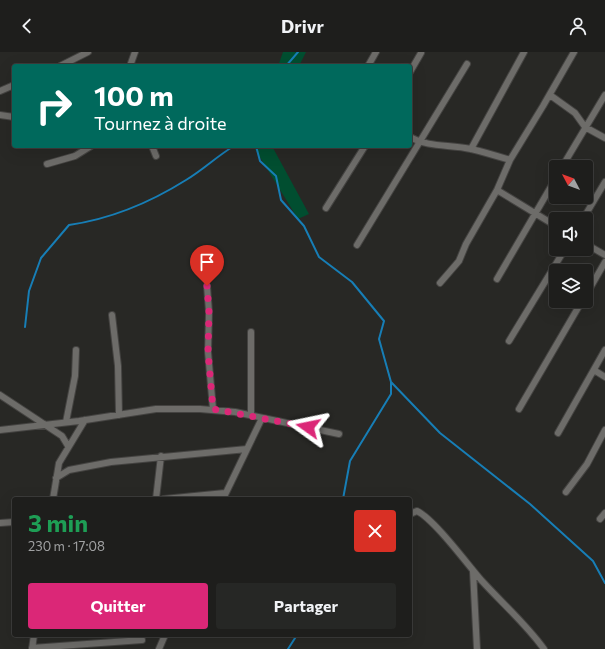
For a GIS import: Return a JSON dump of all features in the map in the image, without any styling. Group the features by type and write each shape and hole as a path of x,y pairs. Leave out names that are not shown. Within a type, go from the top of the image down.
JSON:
{"street":[{"path":"64,64 88,52"},
{"path":"131,64 135,52"},
{"path":"369,64 376,52"},
{"path":"471,149 524,52"},
{"path":"440,283 459,261 466,244 496,190 510,160 550,95 574,52"},
{"path":"412,69 421,53"},
{"path":"357,245 467,64"},
{"path":"0,92 12,86"},
{"path":"550,95 575,113 585,127 605,138"},
{"path":"566,160 605,95"},
{"path":"0,115 12,117"},
{"path":"412,138 419,142 444,147 471,149 510,160"},
{"path":"47,164 75,156 88,148"},
{"path":"153,148 156,156"},
{"path":"326,208 363,148"},
{"path":"587,212 605,182"},
{"path":"496,190 549,222"},
{"path":"497,279 549,190"},
{"path":"593,248 605,255"},
{"path":"509,341 561,256"},
{"path":"593,282 605,262"},
{"path":"207,286 209,312 208,352 213,409"},
{"path":"519,410 578,308"},
{"path":"112,315 118,366 119,416"},
{"path":"250,332 251,416"},
{"path":"66,422 75,376 76,350"},
{"path":"558,433 605,350"},
{"path":"594,370 605,377"},
{"path":"0,395 62,436 68,446"},
{"path":"0,430 119,416 156,409 213,409 339,434"},
{"path":"204,497 224,496 262,418"},
{"path":"53,497 59,462 85,420"},
{"path":"566,492 587,464 605,430"},
{"path":"56,478 69,470 111,462 161,456 247,449"},
{"path":"156,497 161,456"},
{"path":"412,513 417,511 421,513 473,571 525,624 544,649"},
{"path":"600,519 605,512"},
{"path":"0,524 12,522"},
{"path":"473,571 477,649"},
{"path":"34,637 32,649 142,640"},
{"path":"159,649 164,637"}],"green space":[{"path":"283,52 306,52 300,64 279,64"},
{"path":"254,148 273,148 309,214 298,219"}],"waterway":[{"path":"288,64 298,52"},
{"path":"25,327 29,291 41,258 69,225 100,219 159,195 192,176 231,148"},
{"path":"257,148 260,161 276,176 281,200 304,226 319,257 352,282 384,321 379,339 391,382 391,394 350,461 343,497"},
{"path":"391,382 440,433 530,504 593,561 605,583"},
{"path":"288,649 296,637"}],"route":[{"path":"207,286 209,312 208,352 213,409 308,427"}]}
